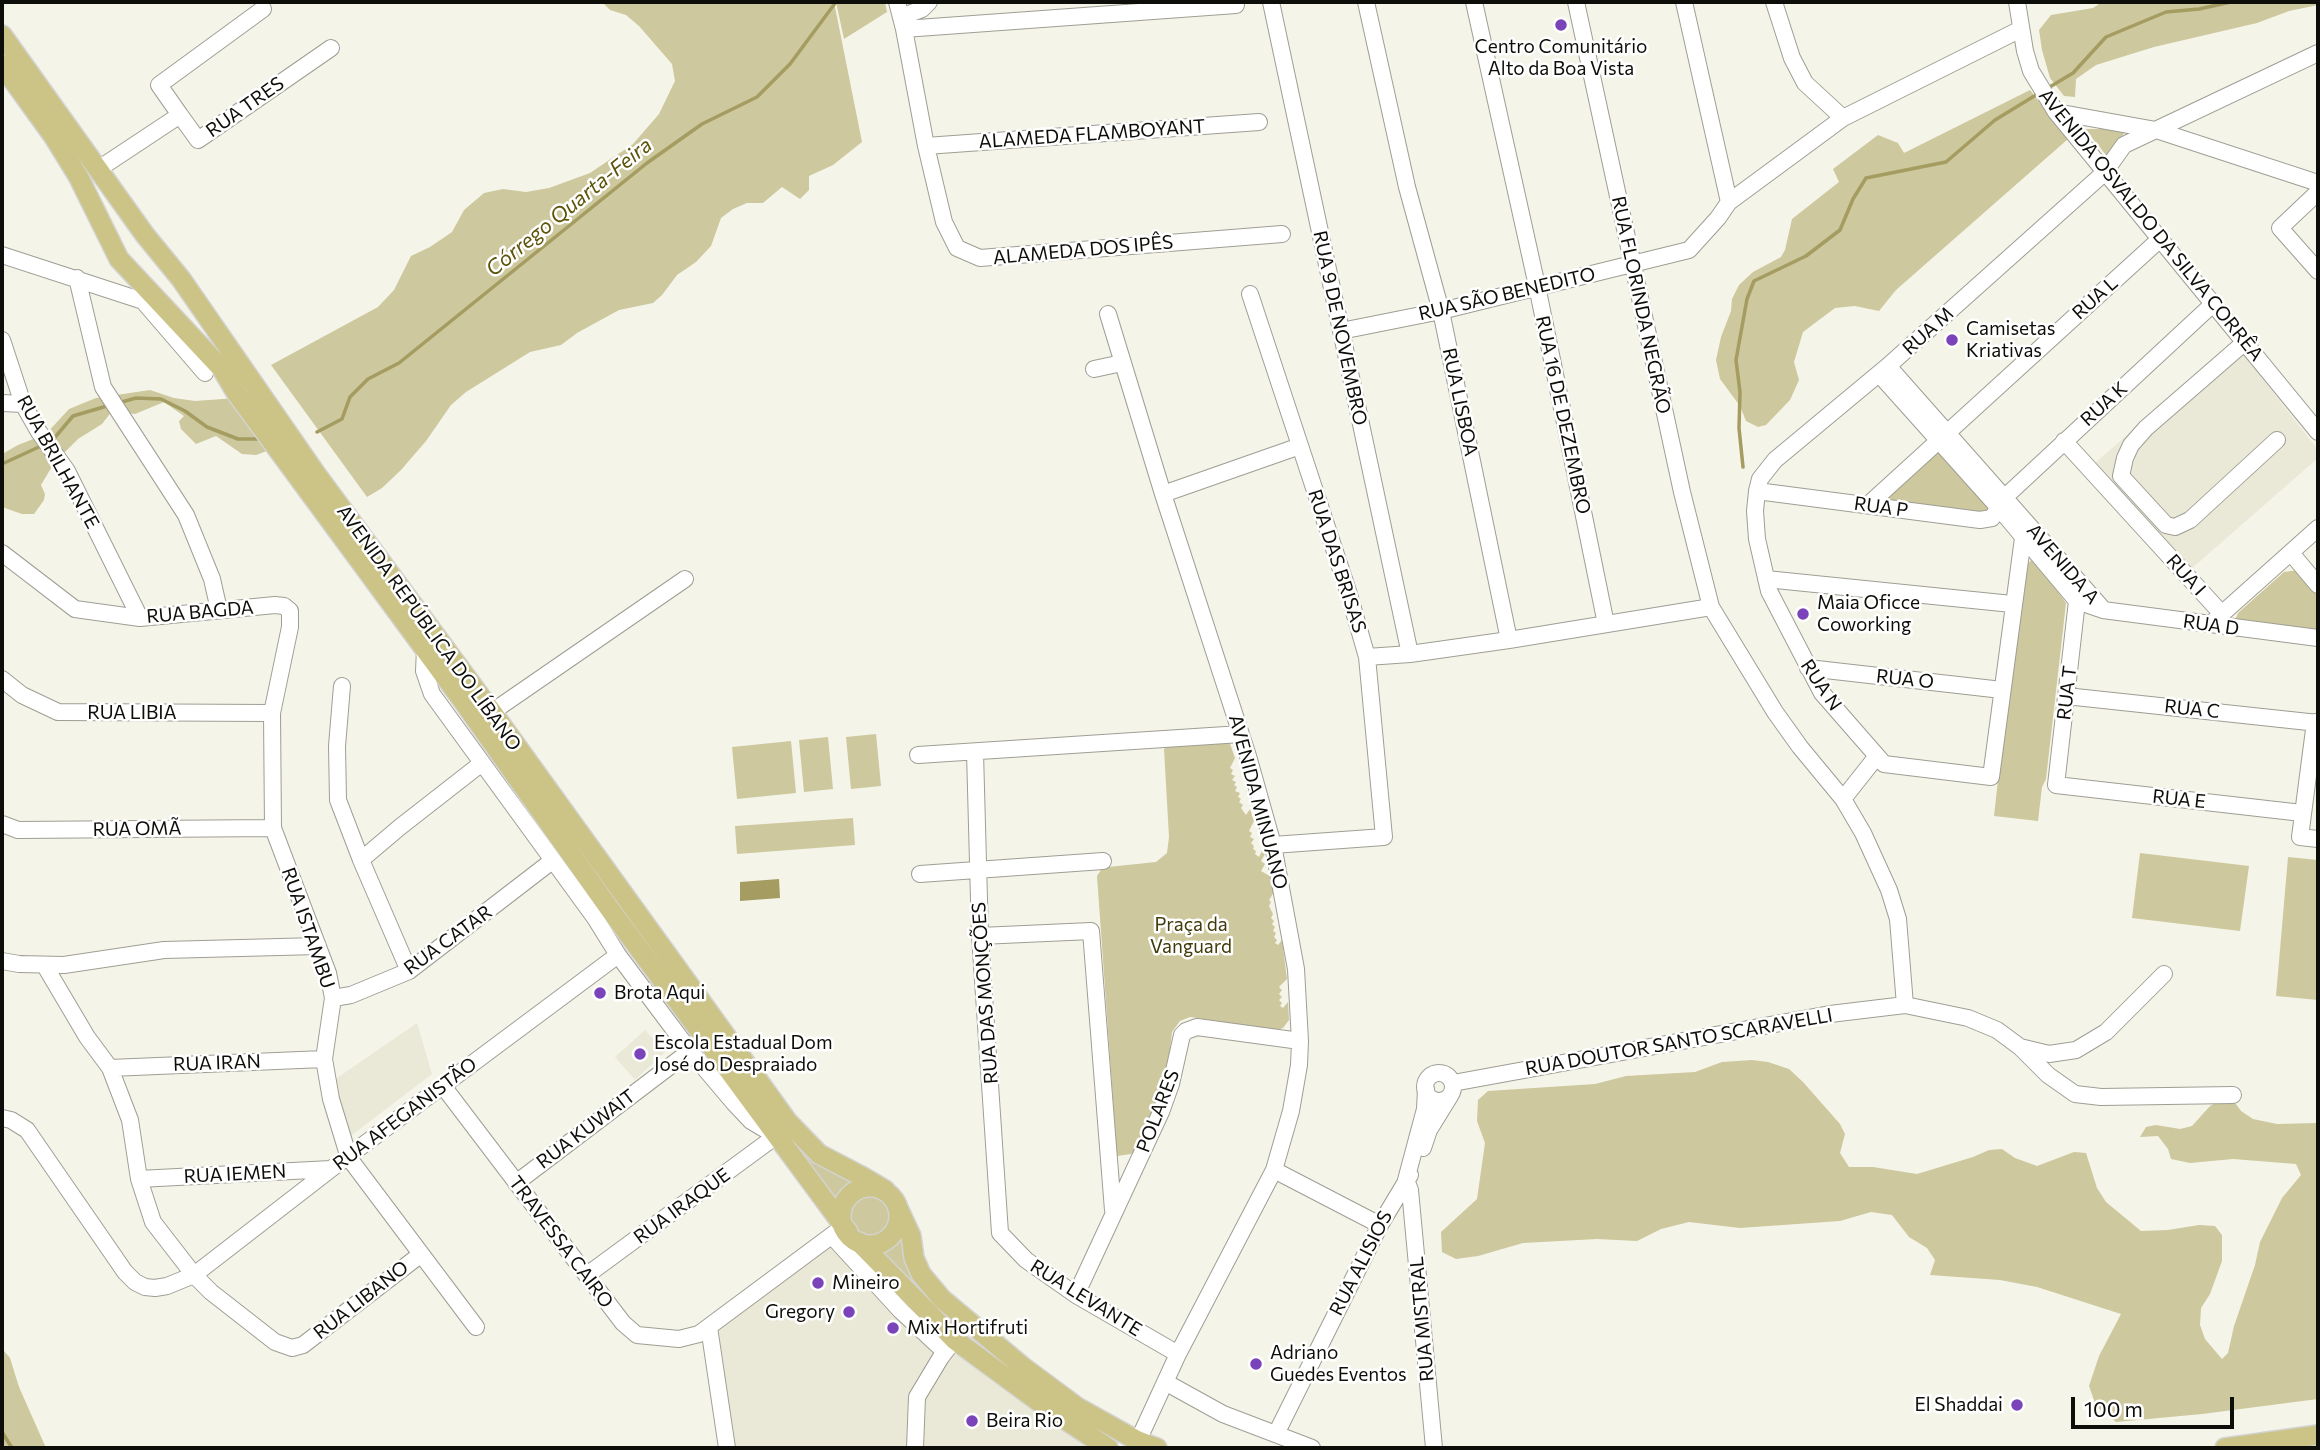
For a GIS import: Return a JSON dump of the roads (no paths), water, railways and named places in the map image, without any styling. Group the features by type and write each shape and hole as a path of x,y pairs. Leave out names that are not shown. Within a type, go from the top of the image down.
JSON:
{"main road":[{"name":"AVENIDA REPÚBLICA DO LÍBANO","path":"2,35 97,170 181,279 316,474 800,1137 819,1154 890,1195 908,1229 917,1267 936,1293 1077,1407 1138,1441 1157,1448"},
{"name":"AVENIDA REPÚBLICA DO LÍBANO","path":"2,65 54,137 78,176 119,259 150,301 222,369 237,394 425,649 602,913 776,1136 845,1234 950,1346 1099,1445"},
{"path":"119,259 115,247 123,235 132,232 145,235"},
{"path":"150,301 175,299 181,290 181,279"},
{"path":"884,1191 865,1187 848,1196 842,1213 845,1234 875,1244 890,1237 898,1223 897,1206"},
{"path":"2225,1448 2318,1435"},
{"path":"2293,1448 2318,1444"}],"street":[{"path":"901,16 922,9 929,2"},
{"name":"RUA 9 DE NOVEMBRO","path":"1271,2 1410,654"},
{"name":"RUA LISBOA","path":"1366,2 1407,187 1441,311 1509,640"},
{"name":"RUA 16 DE DEZEMBRO","path":"1474,2 1606,624"},
{"name":"RUA FLORINDA NEGRÃO","path":"1576,2 1682,492 1712,607 1775,712 1843,799 1863,833 1889,890 1898,919 1905,1005"},
{"path":"1684,2 1729,202"},
{"path":"1774,2 1792,58 1805,83 1843,118"},
{"name":"AVENIDA OSVALDO DA SILVA CORRÊA","path":"2017,2 2031,71 2056,112 2318,432"},
{"path":"901,16 1236,5"},
{"path":"180,115 159,85 263,9"},
{"name":"ALAMEDA DOS IPÊS","path":"901,16 944,222 957,248 980,258 1282,234"},
{"name":"RUA SÃO BENEDITO","path":"1341,331 1441,311 1689,250 1729,202 1843,118 2021,29"},
{"name":"RUA TRES","path":"97,170 180,115 198,140 331,48"},
{"name":"RUA M","path":"1757,491 1760,479 1775,460 1884,370 2104,173 2124,145 2318,53"},
{"path":"2056,112 2156,130 2318,183"},
{"name":"ALAMEDA FLAMBOYANT","path":"926,146 1259,122"},
{"path":"2318,192 2280,229 2318,271"},
{"name":"RUA L","path":"1868,505 2159,240"},
{"path":"2,255 150,301 205,373"},
{"path":"77,278 103,387 186,515 212,579 219,610"},
{"name":"RUA DAS BRISAS","path":"1250,294 1348,591 1367,657 1384,837 1273,845"},
{"name":"RUA K","path":"2002,503 2064,441 2214,303"},
{"name":"AVENIDA MINUANO","path":"1108,314 1163,495 1241,734 1273,845 1296,969 1300,1041 1291,1111 1274,1170 1178,1354 1138,1441"},
{"name":"RUA BRILHANTE","path":"2,340 23,404 66,471 140,618"},
{"path":"2245,342 2146,428 2131,445 2124,458 2120,476 2166,525 2175,527 2190,520 2277,440"},
{"path":"1094,369 1122,363"},
{"name":"AVENIDA A","path":"1884,370 2002,503 2103,610"},
{"path":"2,403 23,404"},
{"name":"RUA I","path":"2064,441 2216,620"},
{"path":"1163,495 1300,446"},
{"name":"RUA P","path":"1757,491 1980,520 1992,518 2002,503"},
{"name":"RUA N","path":"1757,491 1755,511 1758,539 1769,591 1822,693 1884,764 1991,777 2002,690"},
{"name":"AVENIDA A","path":"2002,503 2023,538 2077,601 2103,610"},
{"path":"2216,620 2318,528"},
{"path":"2002,690 2023,538"},
{"path":"2291,552 2318,585"},
{"name":"RUA BAGDA","path":"2,553 75,609 140,618 280,605 290,611"},
{"path":"492,712 685,579"},
{"path":"1766,579 2012,604"},
{"name":"RUA T","path":"2056,785 2077,601"},
{"path":"1367,657 1410,654 1509,640 1712,607"},
{"name":"RUA D","path":"2103,610 2216,620 2318,638"},
{"name":"RUA ISTAMBU","path":"290,611 290,627 272,713 273,828 328,973 332,998 324,1059 331,1098 349,1157 476,1327"},
{"name":"AVENIDA REPÚBLICA DO LÍBANO","path":"425,649 424,671 432,694 552,861 602,913 618,955 690,1051 734,1103 751,1121 776,1136"},
{"name":"RUA O","path":"1808,668 2002,690"},
{"name":"RUA LIBIA","path":"2,679 22,695 58,712 272,713"},
{"path":"342,687 337,746 338,800 409,971"},
{"name":"RUA C","path":"2066,696 2316,722"},
{"path":"2316,722 2300,837 2318,839"},
{"path":"918,755 1241,734"},
{"name":"RUA DAS MONÇÕES","path":"975,752 981,936 1000,1233"},
{"path":"1843,799 1877,756"},
{"path":"361,860 482,763"},
{"name":"RUA E","path":"2056,785 2302,813"},
{"name":"RUA OMÃ","path":"2,824 18,830 273,828"},
{"name":"RUA CATAR","path":"332,998 351,995 409,971 552,861"},
{"path":"920,874 1103,862"},
{"path":"981,936 1091,931 1113,1213"},
{"path":"2,961 45,966 164,950 318,946"},
{"name":"RUA AFEGANISTÃO","path":"2,1118 27,1130 125,1272 135,1282 155,1288 180,1282 194,1275 618,955"},
{"path":"45,966 110,1068 130,1120 139,1179 153,1223 194,1275"},
{"path":"2020,1047 2049,1054 2076,1050 2106,1032 2164,974"},
{"name":"RUA DOUTOR SANTO SCARAVELLI","path":"1451,1090 1830,1014 1905,1005 1968,1018 1997,1030 2020,1047"},
{"name":"POLARES","path":"1076,1295 1161,1112 1171,1084 1182,1035 1197,1027 1300,1041"},
{"path":"2020,1047 2048,1075 2075,1094 2101,1097 2233,1095"},
{"name":"RUA KUWAIT","path":"516,1182 690,1051"},
{"name":"RUA IRAN","path":"110,1068 324,1059"},
{"path":"1434,1073 1448,1075 1451,1090 1429,1130 1410,1180 1425,1109 1427,1080 1434,1073"},
{"name":"TRAVESSA CAIRO","path":"443,1086 623,1323 637,1335 685,1339 699,1334 845,1234"},
{"path":"1426,1089 1430,1097 1438,1101 1451,1090"},
{"name":"RUA IRAQUE","path":"587,1275 776,1136"},
{"name":"RUA IEMEN","path":"139,1179 331,1169"},
{"path":"1274,1170 1380,1225"},
{"name":"RUA ALISIOS","path":"1276,1434 1380,1225 1410,1180"},
{"name":"RUA MISTRAL","path":"1410,1180 1434,1448"},
{"name":"RUA LEVANTE","path":"1000,1233 1026,1260 1076,1295 1178,1354"},
{"path":"845,1234 901,1311 950,1346 917,1396 915,1448"},
{"name":"RUA LIBANO","path":"194,1275 211,1292 275,1342 292,1349 303,1345 420,1255"},
{"path":"709,1327 727,1448"},
{"path":"1165,1382 1223,1414 1312,1448"}],"waterway":[{"name":"Córrego Quarta-Feira","path":"317,432 342,419 350,397 368,379 399,363 647,163 702,124 757,97 790,64 836,2"},
{"path":"2048,88 2073,73 2106,37 2166,12 2231,2"},
{"path":"1743,467 1736,360 1747,299 1754,281 1806,256 1840,230 1853,199 1866,178 1946,162 1995,120 2036,95"},
{"name":"Córrego Quarta-Feira","path":"118,403 136,398 161,399 185,411 207,427 238,439 260,439"},
{"name":"Córrego Quarta-Feira","path":"51,442 73,416 107,406"},
{"name":"Córrego Quarta-Feira","path":"2,464 41,446"},
{"name":"Córrego Quarta-Feira","path":"2,1432 12,1448"}],"place":[{"name":"Centro Comunitário Alto da Boa Vista","path":"1561,25"},
{"name":"Camisetas Kriativas","path":"1952,340"},
{"name":"Maia Oficce Coworking","path":"1803,614"},
{"name":"Brota Aqui","path":"600,993"},
{"name":"Escola Estadual Dom José do Despraiado","path":"640,1054"},
{"name":"Mineiro","path":"818,1283"},
{"name":"Gregory","path":"849,1312"},
{"name":"Mix Hortifruti","path":"893,1328"},
{"name":"Adriano Guedes Eventos","path":"1256,1364"},
{"name":"El Shaddai","path":"2017,1405"},
{"name":"Beira Rio","path":"972,1421"}],"park label":[{"name":"Praça da Vanguard","path":"1191,936"}]}
